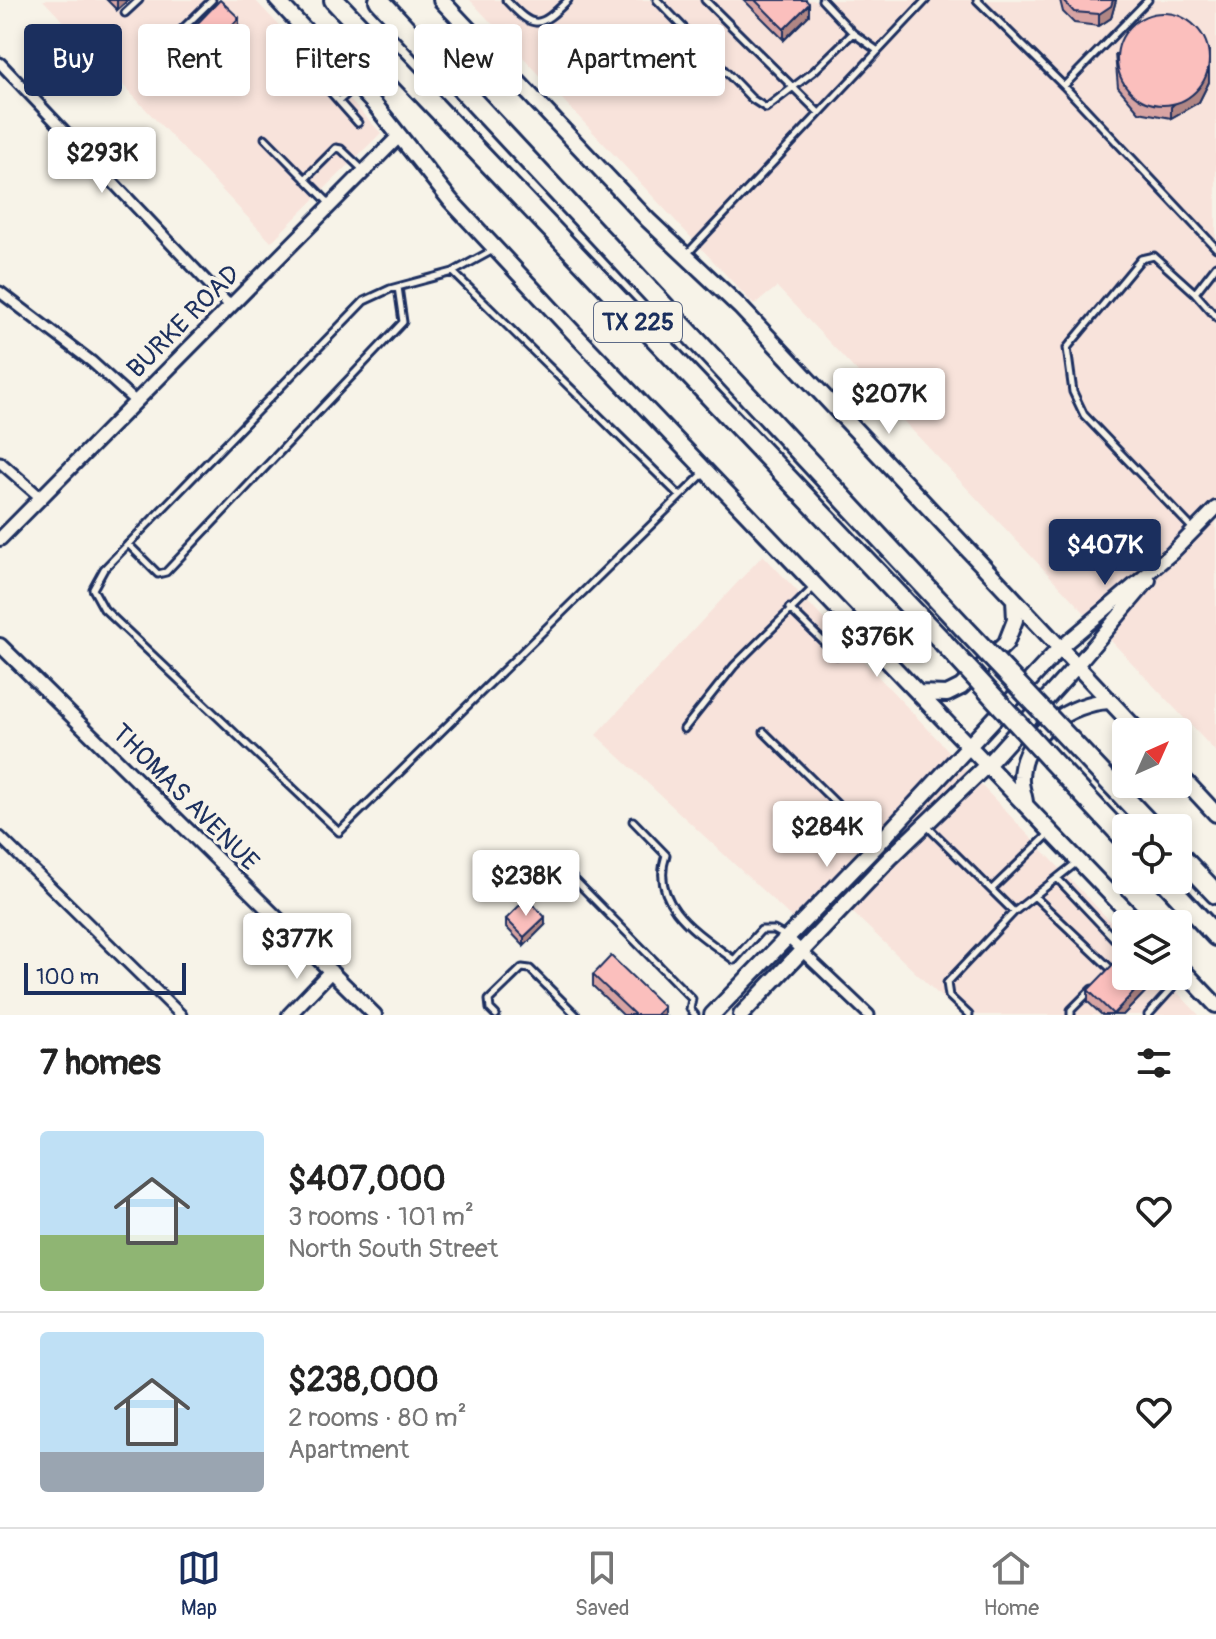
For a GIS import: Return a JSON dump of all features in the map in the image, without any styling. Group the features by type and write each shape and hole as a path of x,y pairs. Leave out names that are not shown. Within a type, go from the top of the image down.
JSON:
{"highway":[{"name":"TX 225","path":"334,0 944,643 1112,825"},
{"name":"TX 225","path":"379,0 1140,814"},
{"path":"1192,869 1216,894"},
{"path":"1177,894 1216,936"}],"main road":[{"path":"277,0 300,24"},
{"path":"441,0 648,220 741,308 1125,718"},
{"path":"366,96 495,249 814,587 1025,802 1126,910"},
{"path":"919,693 947,694 961,687 1006,643 1015,620 1014,599"},
{"path":"712,1015 878,844 1060,648"},
{"path":"741,1015 890,858 987,765 1077,665"},
{"path":"1025,802 1021,777 1027,753 1049,726 1075,706 1109,701"},
{"path":"1192,788 1216,814"},
{"path":"878,844 890,858"},
{"path":"1192,980 1216,1005"}],"street":[{"path":"0,63 229,305"},
{"name":"BURKE ROAD","path":"0,539 399,136"},
{"path":"0,292 92,362 135,401"},
{"path":"0,462 40,497"},
{"path":"1077,665 1172,553 1216,508"},
{"path":"1060,648 1172,553"},
{"name":"THOMAS AVENUE","path":"0,645 375,1015"},
{"path":"0,837 181,1015"},
{"path":"786,936 869,1015"},
{"path":"289,1015 331,971"}],"lane":[{"path":"125,13 139,0"},
{"path":"187,24 212,0"},
{"path":"506,0 526,22 537,24 551,17 568,0"},
{"path":"657,0 766,108 853,33"},
{"path":"705,0 819,113"},
{"path":"822,0 853,33 878,51"},
{"path":"828,7 835,0"},
{"path":"687,254 926,0"},
{"path":"977,0 1064,86 1216,248"},
{"path":"1064,86 1148,0"},
{"path":"334,96 358,123"},
{"path":"339,101 345,96"},
{"path":"265,138 330,205"},
{"path":"305,179 336,148 341,149 364,171"},
{"path":"495,249 453,272 398,286 364,301 104,569 93,589 104,609 339,832 705,472"},
{"path":"1194,530 1084,415 1073,392 1067,348 1141,259 1154,256 1216,317"},
{"path":"1195,293 1216,266"},
{"path":"453,272 681,496"},
{"path":"128,544 158,574 166,572 403,322 398,286"},
{"path":"684,729 734,666 789,608 814,587"},
{"path":"789,608 837,655"},
{"path":"764,732 878,844"},
{"path":"633,821 666,855 659,873 674,912 690,928 734,960 761,930 774,930 786,936"},
{"path":"925,823 1014,912"},
{"path":"992,889 1052,832"},
{"path":"969,1015 949,996 947,983 1014,912 1079,861"},
{"path":"571,876 692,999 690,1009 695,1015"},
{"path":"1057,878 1112,937"},
{"path":"1034,896 1111,969 1071,1010 1071,1015"},
{"path":"496,1015 490,1009 489,1000 522,968 530,969 576,1015"},
{"path":"1148,1015 1166,990"}],"shaded area":[{"path":"43,0 255,0 278,24 266,24 266,96 346,96 381,133 271,242 122,84 122,24 66,24"},
{"path":"470,0 1216,0 1216,752 1192,727 1192,718 1184,718 777,287 754,305 559,96 725,96 725,24 538,24 538,73 522,56 522,24 492,24"},
{"path":"763,555 1112,923 1112,990 1175,990 1199,1015 960,1015 825,886 792,918 596,735"}],"building":[{"path":"220,0 239,18 233,24 197,24"},
{"path":"755,0 806,0 809,4 784,29"},
{"path":"1063,0 1113,0 1111,6 1099,14 1074,12"},
{"path":"1163,13 1181,16 1196,26 1206,41 1209,59 1206,77 1196,92 1181,102 1163,105 1145,102 1130,92 1120,77 1117,59 1120,41 1130,26 1145,16"},
{"path":"527,898 545,917 524,937 506,919"},
{"path":"611,956 664,1007 656,1015 635,1015 593,975"},
{"path":"1112,965 1112,990 1136,990 1113,1014 1088,990"}]}
